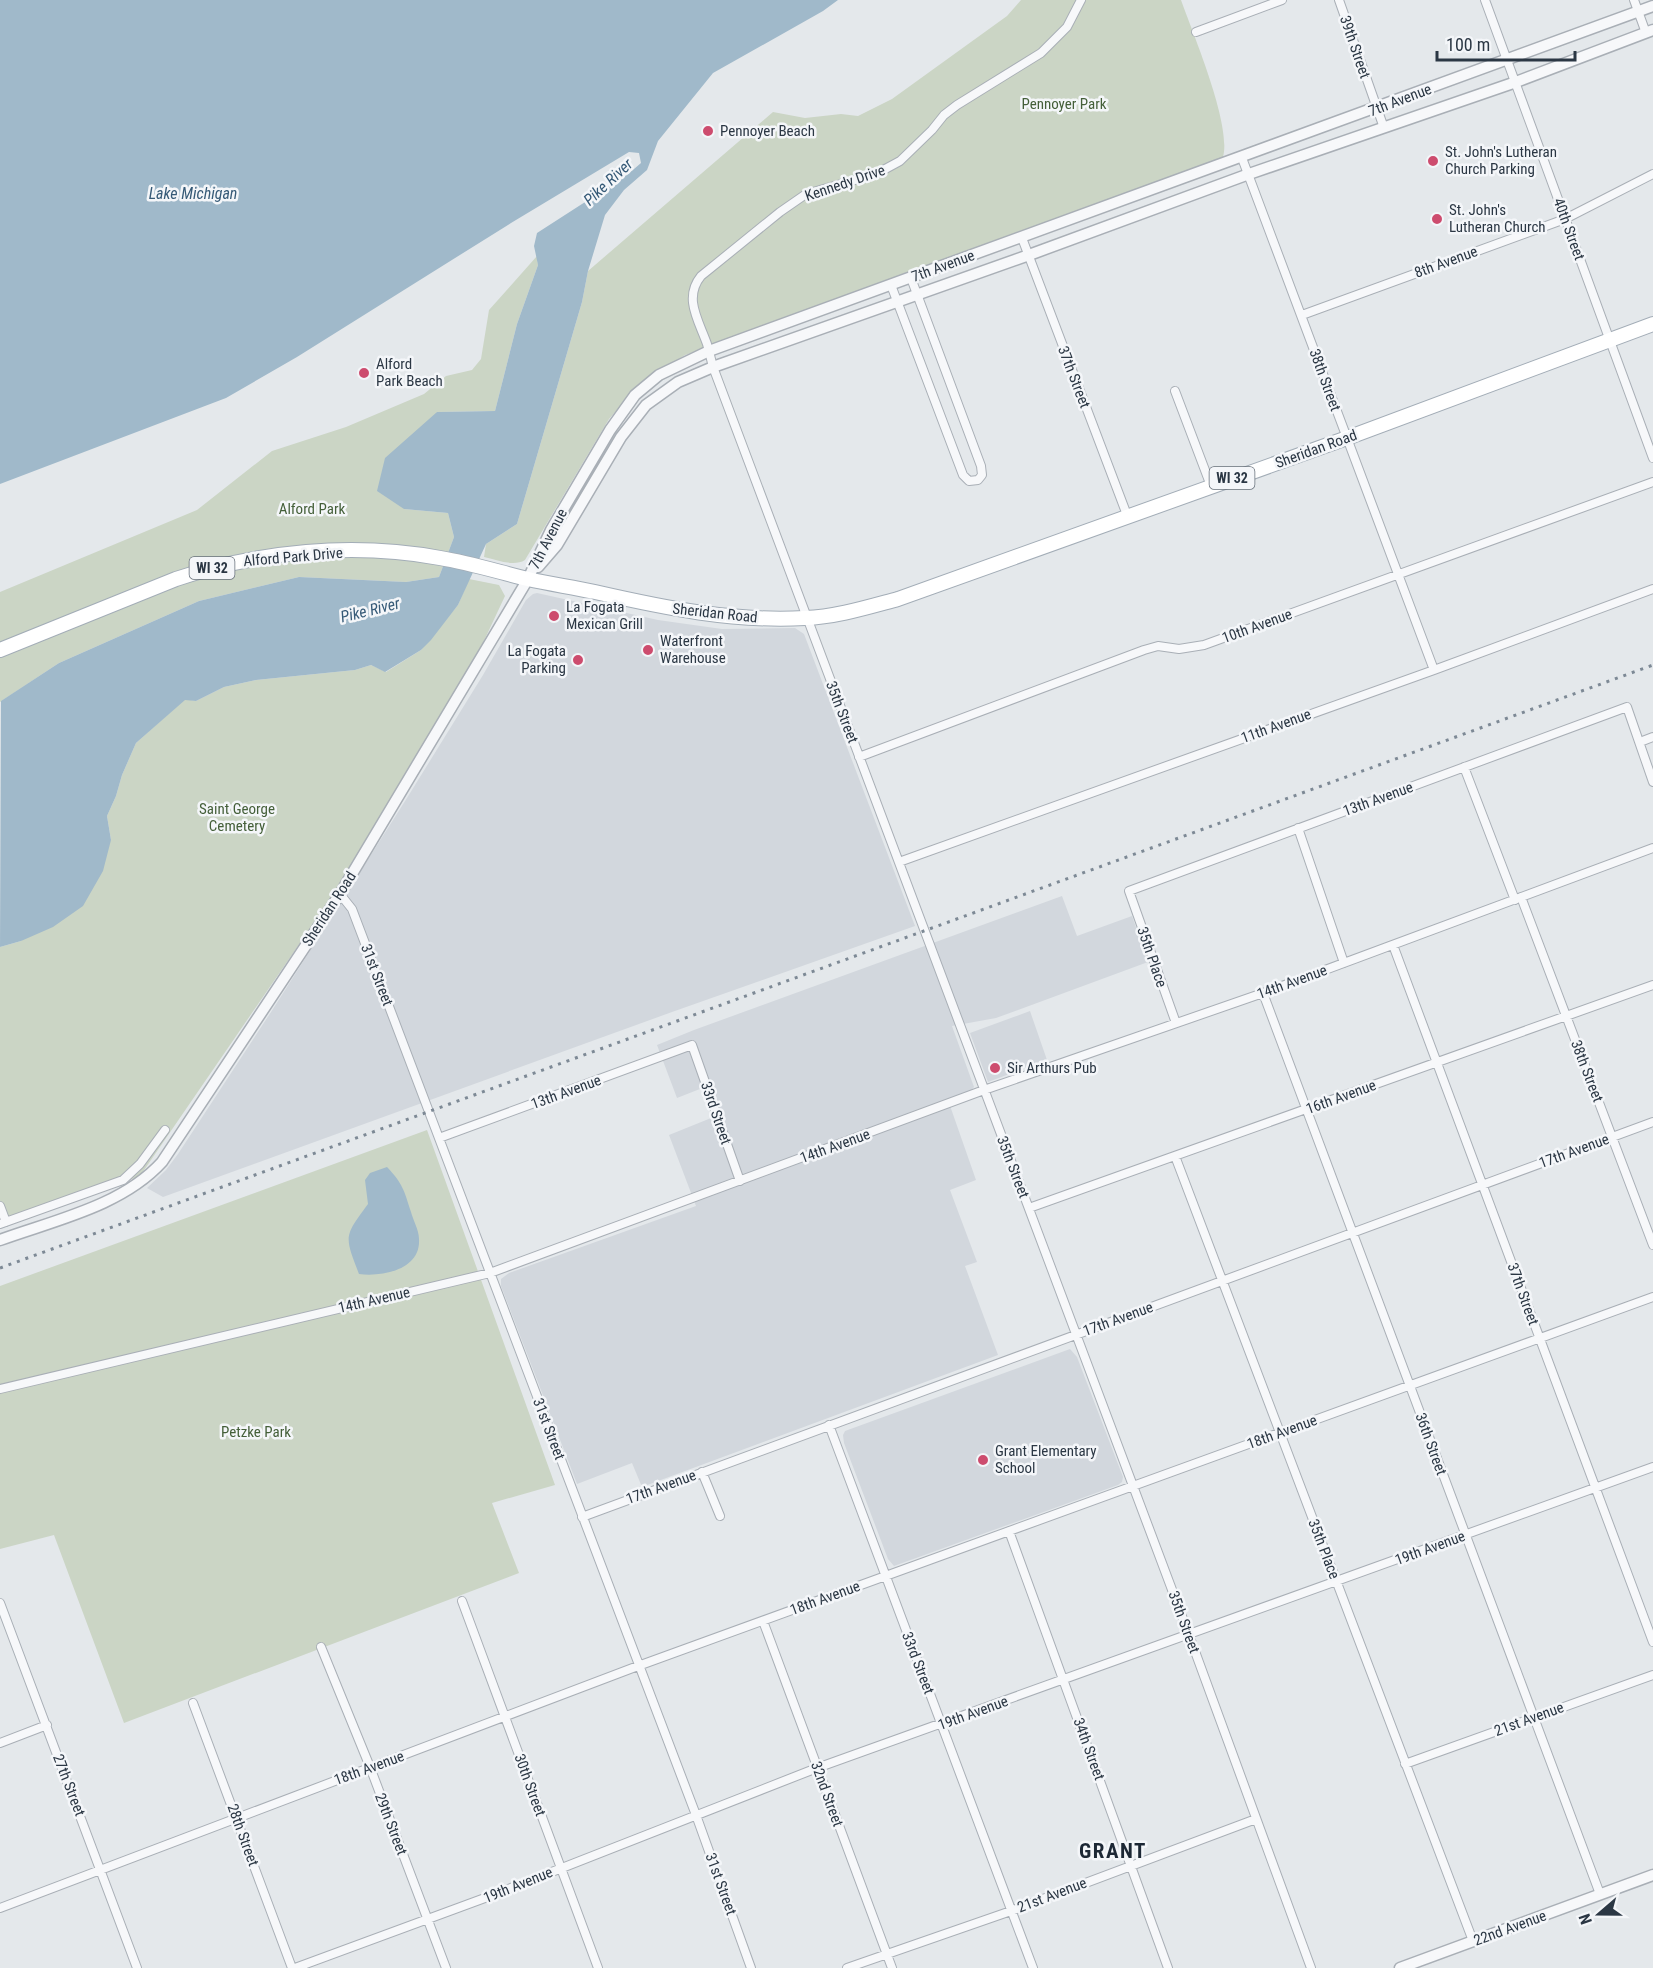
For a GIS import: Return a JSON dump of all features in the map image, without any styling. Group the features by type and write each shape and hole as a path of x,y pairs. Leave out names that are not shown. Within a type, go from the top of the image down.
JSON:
{"main road":[{"name":"Sheridan Road","path":"528,579 674,610 735,618 807,618 857,610 898,599 1347,438 1653,324"},
{"name":"Alford Park Drive","path":"0,650 176,579 242,560 330,551 383,552 438,557 528,579"}],"street":[{"name":"Kennedy Drive","path":"713,367 694,312 694,288 701,276 780,212 806,194 876,174 900,161 944,115 957,105 1041,53 1067,27 1081,0"},
{"path":"1196,32 1282,0"},
{"name":"39th Street","path":"1339,0 1384,128"},
{"name":"40th Street","path":"1485,0 1653,458"},
{"path":"1634,0 1649,31"},
{"name":"7th Avenue","path":"528,579 551,530 610,430 636,395 659,375 709,351 1377,109 1653,6"},
{"name":"7th Avenue","path":"528,579 557,544 621,437 646,405 678,382 713,367 1249,174 1516,82 1649,31"},
{"name":"38th Street","path":"1242,158 1434,670"},
{"name":"8th Avenue","path":"1302,315 1565,219 1653,174"},
{"name":"37th Street","path":"1022,238 1127,515"},
{"path":"891,285 963,475 969,481 978,480 982,475 981,466 911,278"},
{"name":"35th Street","path":"713,367 1189,1635 1311,1968"},
{"path":"1175,391 1211,486"},
{"name":"10th Avenue","path":"859,757 1144,650 1158,646 1179,649 1204,645 1653,482"},
{"name":"Sheridan Road","path":"0,1240 113,1199 135,1187 154,1170 177,1140 340,894 528,579"},
{"name":"11th Avenue","path":"899,862 1653,589"},
{"name":"13th Avenue","path":"1129,891 1627,707 1640,742"},
{"path":"1653,737 1640,742 1653,782"},
{"name":"38th Street","path":"1464,767 1566,1016 1653,1245"},
{"path":"1298,828 1344,963"},
{"name":"14th Avenue","path":"0,1389 490,1273 984,1090 1263,993 1653,848"},
{"name":"35th Place","path":"1129,891 1176,1023"},
{"name":"31st Street","path":"340,894 352,909 696,1815 751,1968"},
{"name":"37th Street","path":"1393,945 1653,1642"},
{"name":"16th Avenue","path":"1029,1208 1653,985"},
{"name":"36th Street","path":"1263,993 1600,1894"},
{"name":"13th Avenue","path":"439,1138 692,1045"},
{"name":"33rd Street","path":"692,1045 740,1181"},
{"name":"17th Avenue","path":"582,1516 1653,1122"},
{"path":"0,1206 3,1223 123,1180 140,1164 165,1130"},
{"name":"35th Place","path":"1175,1156 1473,1941"},
{"name":"18th Avenue","path":"0,1908 237,1816 638,1666 1653,1297"},
{"name":"33rd Street","path":"829,1425 1033,1968"},
{"name":"19th Avenue","path":"294,1968 818,1768 1653,1467"},
{"path":"702,1472 720,1516"},
{"name":"34th Street","path":"1009,1531 1168,1968"},
{"name":"30th Street","path":"462,1601 598,1968"},
{"name":"27th Street","path":"0,1603 137,1968"},
{"name":"32nd Street","path":"763,1621 892,1968"},
{"name":"29th Street","path":"321,1647 370,1767 446,1968"},
{"name":"21st Avenue","path":"1406,1764 1653,1675"},
{"name":"28th Street","path":"193,1703 294,1968"},
{"path":"0,1743 46,1725"},
{"name":"21st Avenue","path":"847,1968 1011,1911 1256,1820"},
{"name":"22nd Avenue","path":"1400,1968 1653,1875"}],"shaded area":[{"path":"537,593 658,620 722,629 795,628 804,634 915,926 163,1197 147,1188 166,1170 178,1154 407,798 526,600"},
{"path":"1062,896 1077,936 1132,916 1148,962 996,1018 952,1026 974,1087 970,1092 948,1100 976,1180 950,1190 977,1262 965,1266 998,1355 642,1487 632,1463 577,1484 501,1286 501,1279 509,1273 696,1206 669,1135 721,1114 710,1085 677,1098 657,1045"},
{"path":"1030,1011 1047,1060 988,1082 970,1033"},
{"name":"Grant Elementary School","path":"1070,1349 1077,1357 1123,1477 1122,1482 894,1566 888,1559 844,1443 845,1431"}],"green space":[{"name":"Pennoyer Park","path":"1021,0 1181,0 1217,102 1224,142 1223,157 685,355 644,380 609,419 525,560 511,563 484,557 486,544 517,524 582,302 588,271 773,112 805,118 841,114 858,116 892,99 1007,16"},
{"name":"Alford Park","path":"537,256 538,265 517,324 495,411 437,412 404,509 448,513 454,537 439,577 406,582 299,577 199,601 59,663 0,702 0,592 197,510 272,451 346,427 424,394 446,376 472,370 481,359 489,310"},
{"name":"Saint George Cemetery","path":"469,579 499,585 505,596 482,645 335,892 140,1176 0,1229 0,947 21,941 111,840 107,816 136,743 185,699 196,701 224,687 256,680 355,670 371,665 386,672 421,650 458,605"},
{"name":"Petzke Park","path":"427,1130 555,1485 492,1503 519,1573 124,1723 54,1535 0,1549 0,1286"}],"water":[{"name":"Lake Michigan","path":"0,0 838,0 823,11 713,73 658,141 647,170 624,190 605,215 517,524 486,544 458,605 431,640 421,650 385,672 371,665 355,670 256,680 224,687 196,701 185,700 136,743 107,816 111,840 103,871 83,906 53,927 21,941 0,947 1,701 59,663 199,601 299,577 406,582 439,577 454,537 448,513 404,509 377,491 385,458 437,412 495,411 517,324 538,265 534,246 537,233 627,175 641,163 639,153 629,152 297,357 226,398 0,484"},
{"path":"387,1167 397,1178 405,1193 418,1232 418,1250 414,1258 398,1269 378,1274 359,1274 349,1237 354,1223 368,1204 365,1180 370,1173"}],"railway":[{"path":"0,1268 1653,665"}],"place":[{"name":"Pennoyer Beach","path":"708,131"},
{"name":"St. John's Lutheran Church Parking","path":"1433,161"},
{"name":"St. John's Lutheran Church","path":"1437,219"},
{"name":"Alford Park Beach","path":"364,373"},
{"name":"La Fogata Mexican Grill","path":"554,616"},
{"name":"Waterfront Warehouse","path":"648,650"},
{"name":"La Fogata Parking","path":"578,660"},
{"name":"Sir Arthurs Pub","path":"995,1068"},
{"name":"Grant Elementary School","path":"983,1460"}],"district":[{"name":"GRANT","path":"1113,1851"}],"water label":[{"name":"Pike River","path":"608,182"},
{"name":"Pike River","path":"370,610"}]}
